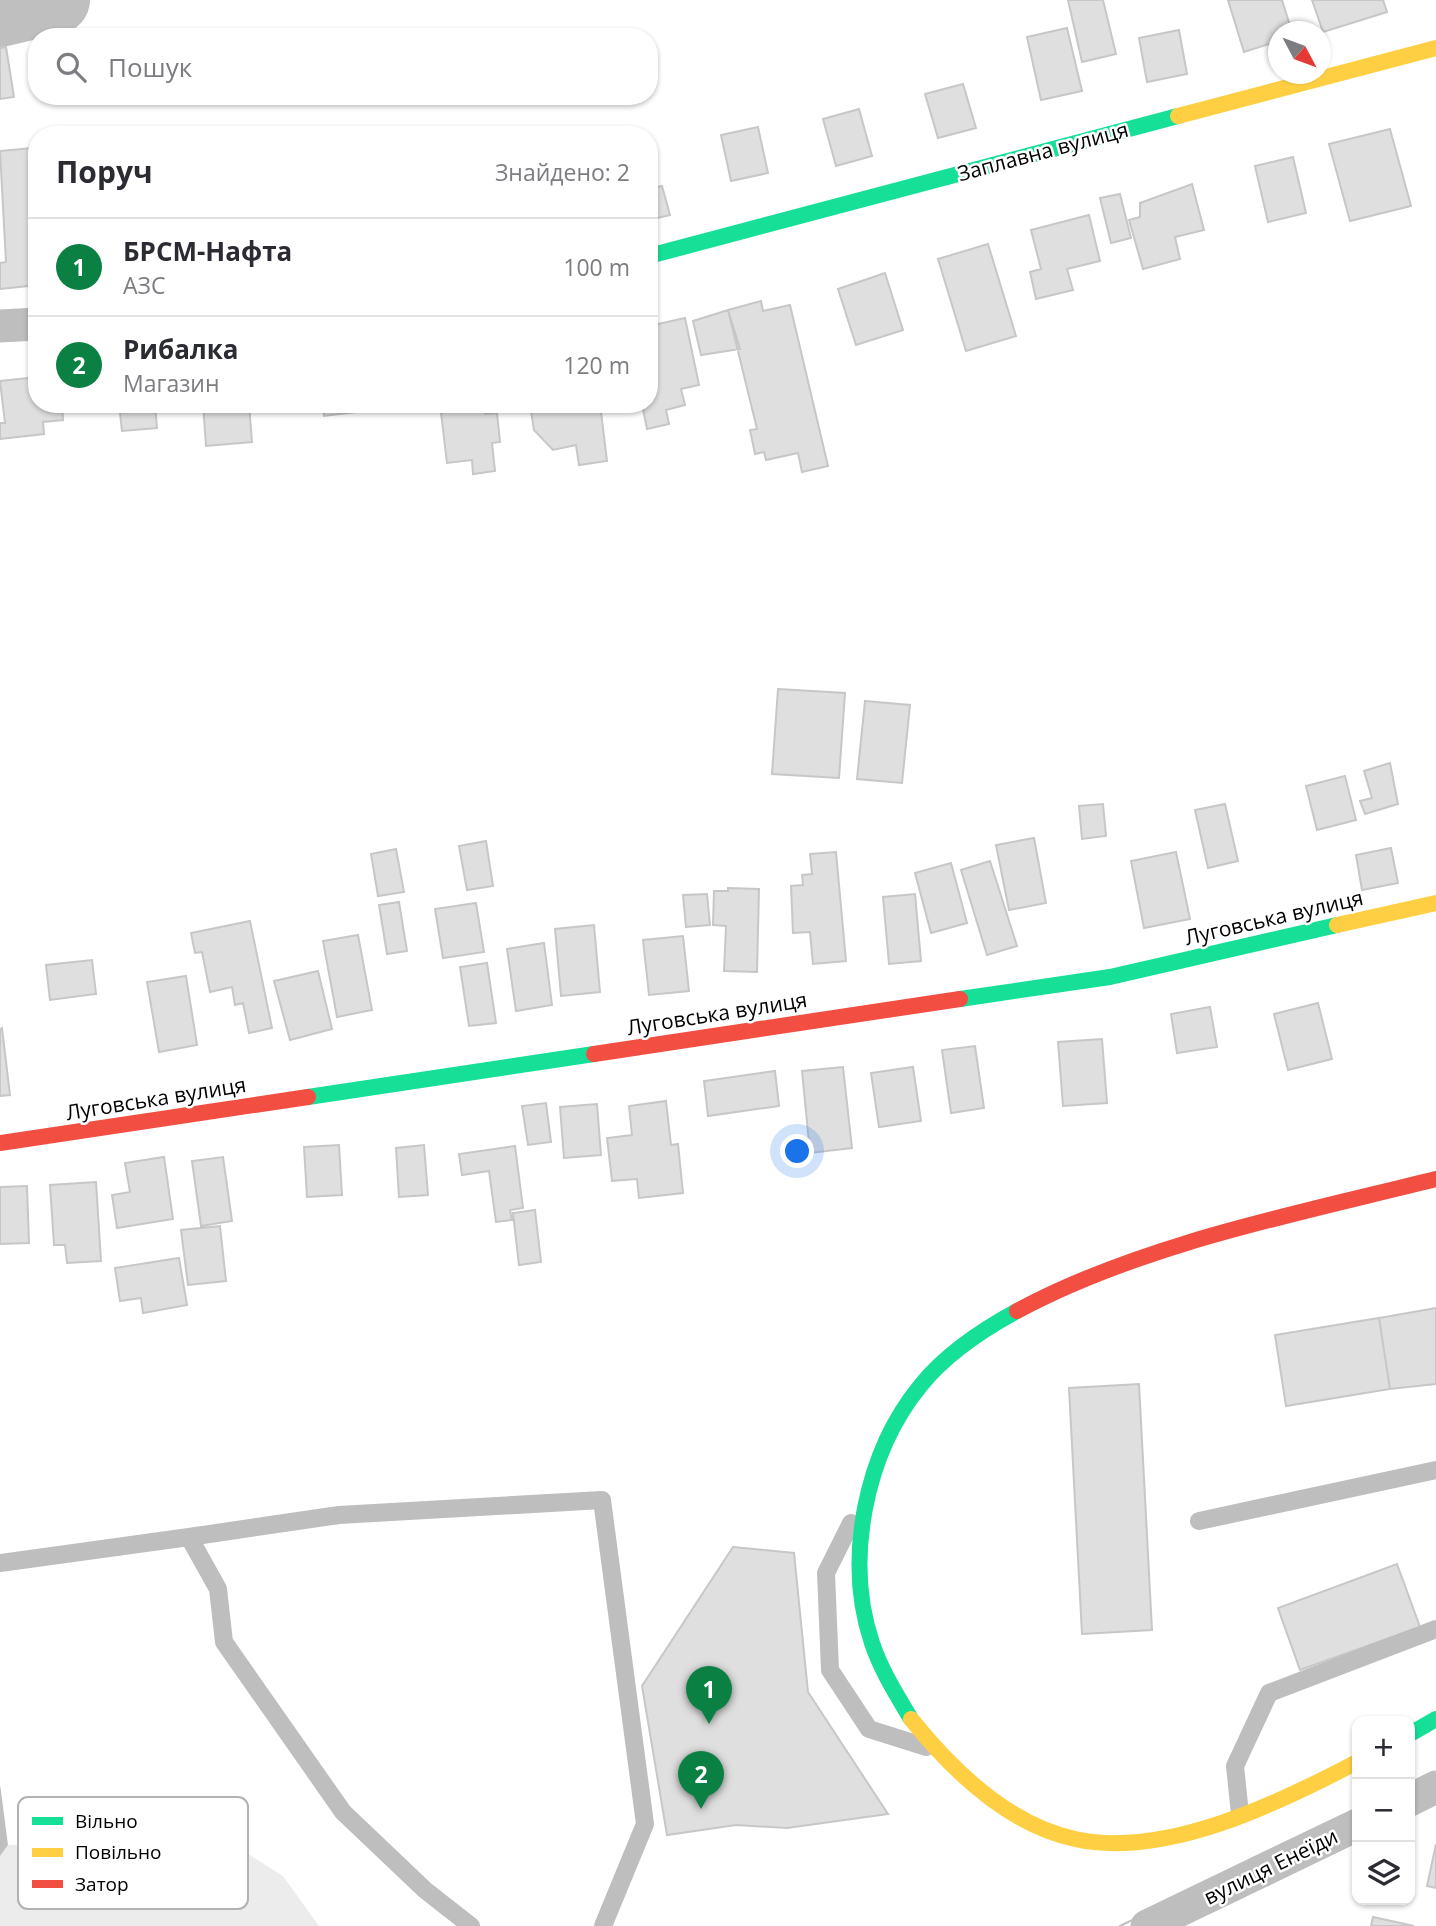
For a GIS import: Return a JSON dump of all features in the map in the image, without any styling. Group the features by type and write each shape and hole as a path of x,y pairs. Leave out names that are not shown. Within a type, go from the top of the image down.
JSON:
{"street":[{"name":"Заплавна вулиця","path":"658,254 1436,48"},
{"path":"0,326 28,324"},
{"name":"Луговська вулиця","path":"0,1143 1110,977 1436,903"},
{"path":"1352,1765 1322,1781 1240,1814 1190,1831 1151,1840 1112,1844 1081,1841 1046,1832 1009,1810 937,1751 907,1716 885,1680 868,1637 859,1591 859,1541 869,1489 887,1438 909,1400 940,1365 1016,1310 1119,1265 1294,1214 1436,1179"},
{"path":"1415,1731 1436,1719"},
{"path":"1415,1798 1436,1787"},
{"name":"вулиця Енеїди","path":"1147,1926 1352,1827"}],"lane":[{"path":"1199,1521 1436,1470"},
{"path":"869,1489 826,1573 830,1670 869,1729 937,1751"},
{"path":"0,1563 339,1515 602,1500 645,1824 603,1926"},
{"path":"189,1537 218,1589 224,1642 343,1812 425,1890 471,1926"},
{"path":"1240,1814 1235,1766 1269,1693 1436,1629"}],"shaded area":[{"path":"0,1784 8,1845 0,1856"},
{"path":"8,1845 18,1845 18,1909 248,1909 248,1854 283,1876 319,1926 0,1926 0,1856"}],"building":[{"path":"1068,0 1103,0 1116,54 1082,62"},
{"path":"1228,0 1282,0 1289,21 1268,21 1268,44 1244,52"},
{"path":"1312,0 1383,0 1387,12 1331,30 1331,21 1319,21"},
{"path":"1067,28 1082,91 1041,100 1027,37"},
{"path":"1179,30 1187,74 1147,82 1139,38"},
{"path":"6,47 14,97 0,99 0,48"},
{"path":"963,84 976,128 938,138 925,94"},
{"path":"859,109 872,156 836,166 823,119"},
{"path":"758,127 768,173 731,181 721,135"},
{"path":"1390,129 1411,206 1350,221 1329,144"},
{"path":"28,148 28,286 0,289 0,263 6,262 0,151"},
{"path":"1293,157 1306,213 1268,222 1255,166"},
{"path":"1192,184 1204,230 1175,237 1180,259 1143,269 1129,220 1140,217 1140,203"},
{"path":"662,186 670,215 658,218 658,187"},
{"path":"1120,194 1131,238 1111,243 1100,198"},
{"path":"1089,215 1100,261 1067,269 1073,290 1036,299 1030,272 1041,269 1031,230"},
{"path":"988,244 1016,336 966,351 938,259"},
{"path":"885,273 903,330 856,345 838,289"},
{"path":"761,301 763,311 790,305 828,466 802,472 798,453 766,460 764,452 755,454 750,430 757,429 728,310"},
{"path":"728,310 740,349 701,355 693,321"},
{"path":"685,318 699,385 681,389 685,405 666,410 669,424 647,429 644,413 658,413 658,324"},
{"path":"28,378 28,413 63,413 63,420 43,422 44,434 0,439 0,423 5,423 0,381"},
{"path":"120,413 156,413 157,428 122,431"},
{"path":"204,413 250,413 252,442 206,446"},
{"path":"324,413 349,413 324,416"},
{"path":"441,413 497,413 500,442 492,443 495,471 473,474 472,460 447,463"},
{"path":"531,413 601,413 607,461 579,465 576,445 553,450 534,430"},
{"path":"778,689 845,693 839,778 772,774"},
{"path":"865,701 910,705 902,783 857,779"},
{"path":"1390,763 1398,804 1365,814 1360,801 1372,798 1364,771"},
{"path":"1345,776 1356,820 1317,830 1306,786"},
{"path":"1103,804 1106,836 1082,839 1079,806"},
{"path":"1225,804 1238,861 1208,868 1195,810"},
{"path":"1034,838 1046,903 1009,910 996,845"},
{"path":"486,841 493,886 467,890 459,846"},
{"path":"1391,848 1398,883 1362,890 1356,855"},
{"path":"396,849 404,892 378,896 371,854"},
{"path":"836,852 846,961 813,964 810,932 793,933 791,886 803,885 802,875 812,874 810,854"},
{"path":"1176,852 1190,919 1144,928 1131,861"},
{"path":"990,861 1017,946 987,955 961,870"},
{"path":"951,863 967,923 931,933 915,873"},
{"path":"728,888 759,889 757,972 724,971 726,926 713,925 714,891 728,891"},
{"path":"707,894 710,925 686,927 683,895"},
{"path":"915,894 921,961 889,964 883,897"},
{"path":"399,902 407,951 387,954 379,905"},
{"path":"476,903 484,952 443,958 435,909"},
{"path":"250,921 272,1028 249,1033 243,1003 235,1005 232,987 210,992 202,952 195,953 191,933"},
{"path":"594,925 600,992 561,996 555,929"},
{"path":"358,935 372,1010 337,1017 323,941"},
{"path":"683,936 689,991 649,995 643,940"},
{"path":"544,943 552,1005 516,1011 507,949"},
{"path":"92,960 96,994 50,1000 46,965"},
{"path":"487,963 496,1023 469,1026 460,967"},
{"path":"318,971 332,1029 290,1040 274,981"},
{"path":"186,976 197,1045 159,1052 147,982"},
{"path":"1318,1003 1332,1059 1288,1070 1274,1014"},
{"path":"1210,1007 1217,1047 1177,1053 1171,1014"},
{"path":"2,1028 10,1095 0,1096 0,1029"},
{"path":"1102,1039 1107,1103 1063,1106 1058,1042"},
{"path":"975,1046 984,1108 951,1113 942,1050"},
{"path":"843,1067 852,1148 810,1153 802,1071"},
{"path":"913,1067 921,1121 879,1127 871,1073"},
{"path":"775,1071 779,1106 708,1116 704,1081"},
{"path":"666,1101 671,1145 678,1144 683,1193 639,1198 637,1179 612,1181 607,1138 632,1135 629,1106"},
{"path":"546,1103 551,1142 528,1145 522,1106"},
{"path":"597,1104 601,1155 564,1158 560,1107"},
{"path":"339,1145 342,1195 307,1197 304,1147"},
{"path":"424,1145 428,1195 399,1197 396,1148"},
{"path":"515,1146 523,1208 510,1210 512,1220 496,1222 489,1171 462,1175 459,1154"},
{"path":"164,1157 173,1219 117,1228 112,1195 130,1192 125,1163"},
{"path":"223,1157 232,1221 201,1226 192,1161"},
{"path":"96,1182 101,1261 67,1263 65,1245 54,1245 50,1185"},
{"path":"27,1186 29,1243 0,1244 0,1187"},
{"path":"535,1210 541,1262 519,1265 513,1213"},
{"path":"220,1226 226,1281 188,1285 181,1230"},
{"path":"179,1258 187,1305 143,1313 141,1298 120,1301 115,1268"},
{"path":"1436,1308 1436,1384 1390,1389 1379,1318"},
{"path":"1379,1318 1390,1389 1286,1406 1275,1335"},
{"path":"1139,1384 1152,1630 1082,1634 1069,1388"},
{"path":"733,1547 794,1553 808,1692 888,1814 787,1828 736,1825 667,1835 642,1686"},
{"path":"1397,1564 1420,1627 1300,1670 1278,1608"},
{"path":"1436,1844 1436,1888 1427,1886"},
{"path":"1373,1917 1414,1926 1371,1926"}],"waterway":[{"path":"0,13 56,0"}],"tram line":[{"path":"1415,1784 1436,1773"},
{"path":"1415,1810 1436,1800"},
{"path":"1120,1926 1352,1814"},
{"path":"1172,1926 1352,1840"}],"traffic: fast":[{"path":"658,254 1178,116"},
{"path":"960,999 1110,977 1337,925"},
{"path":"308,1097 594,1054"},
{"path":"911,1719 880,1663 864,1611 860,1543 865,1508 886,1442 921,1385 965,1344 1017,1311"},
{"path":"1415,1731 1436,1719"}],"traffic: slow":[{"path":"1178,116 1436,48"},
{"path":"1337,925 1436,903"},
{"path":"911,1719 964,1776 1027,1822 1075,1839 1110,1843 1146,1841 1220,1823 1257,1810 1352,1764"}],"traffic: jam":[{"path":"594,1054 960,999"},
{"path":"0,1143 308,1097"},
{"path":"1017,1311 1065,1287 1168,1249 1276,1218 1436,1179"}],"place":[{"name":"БРСМ-Нафта","path":"709,1724"},
{"name":"Рибалка","path":"701,1809"}]}
